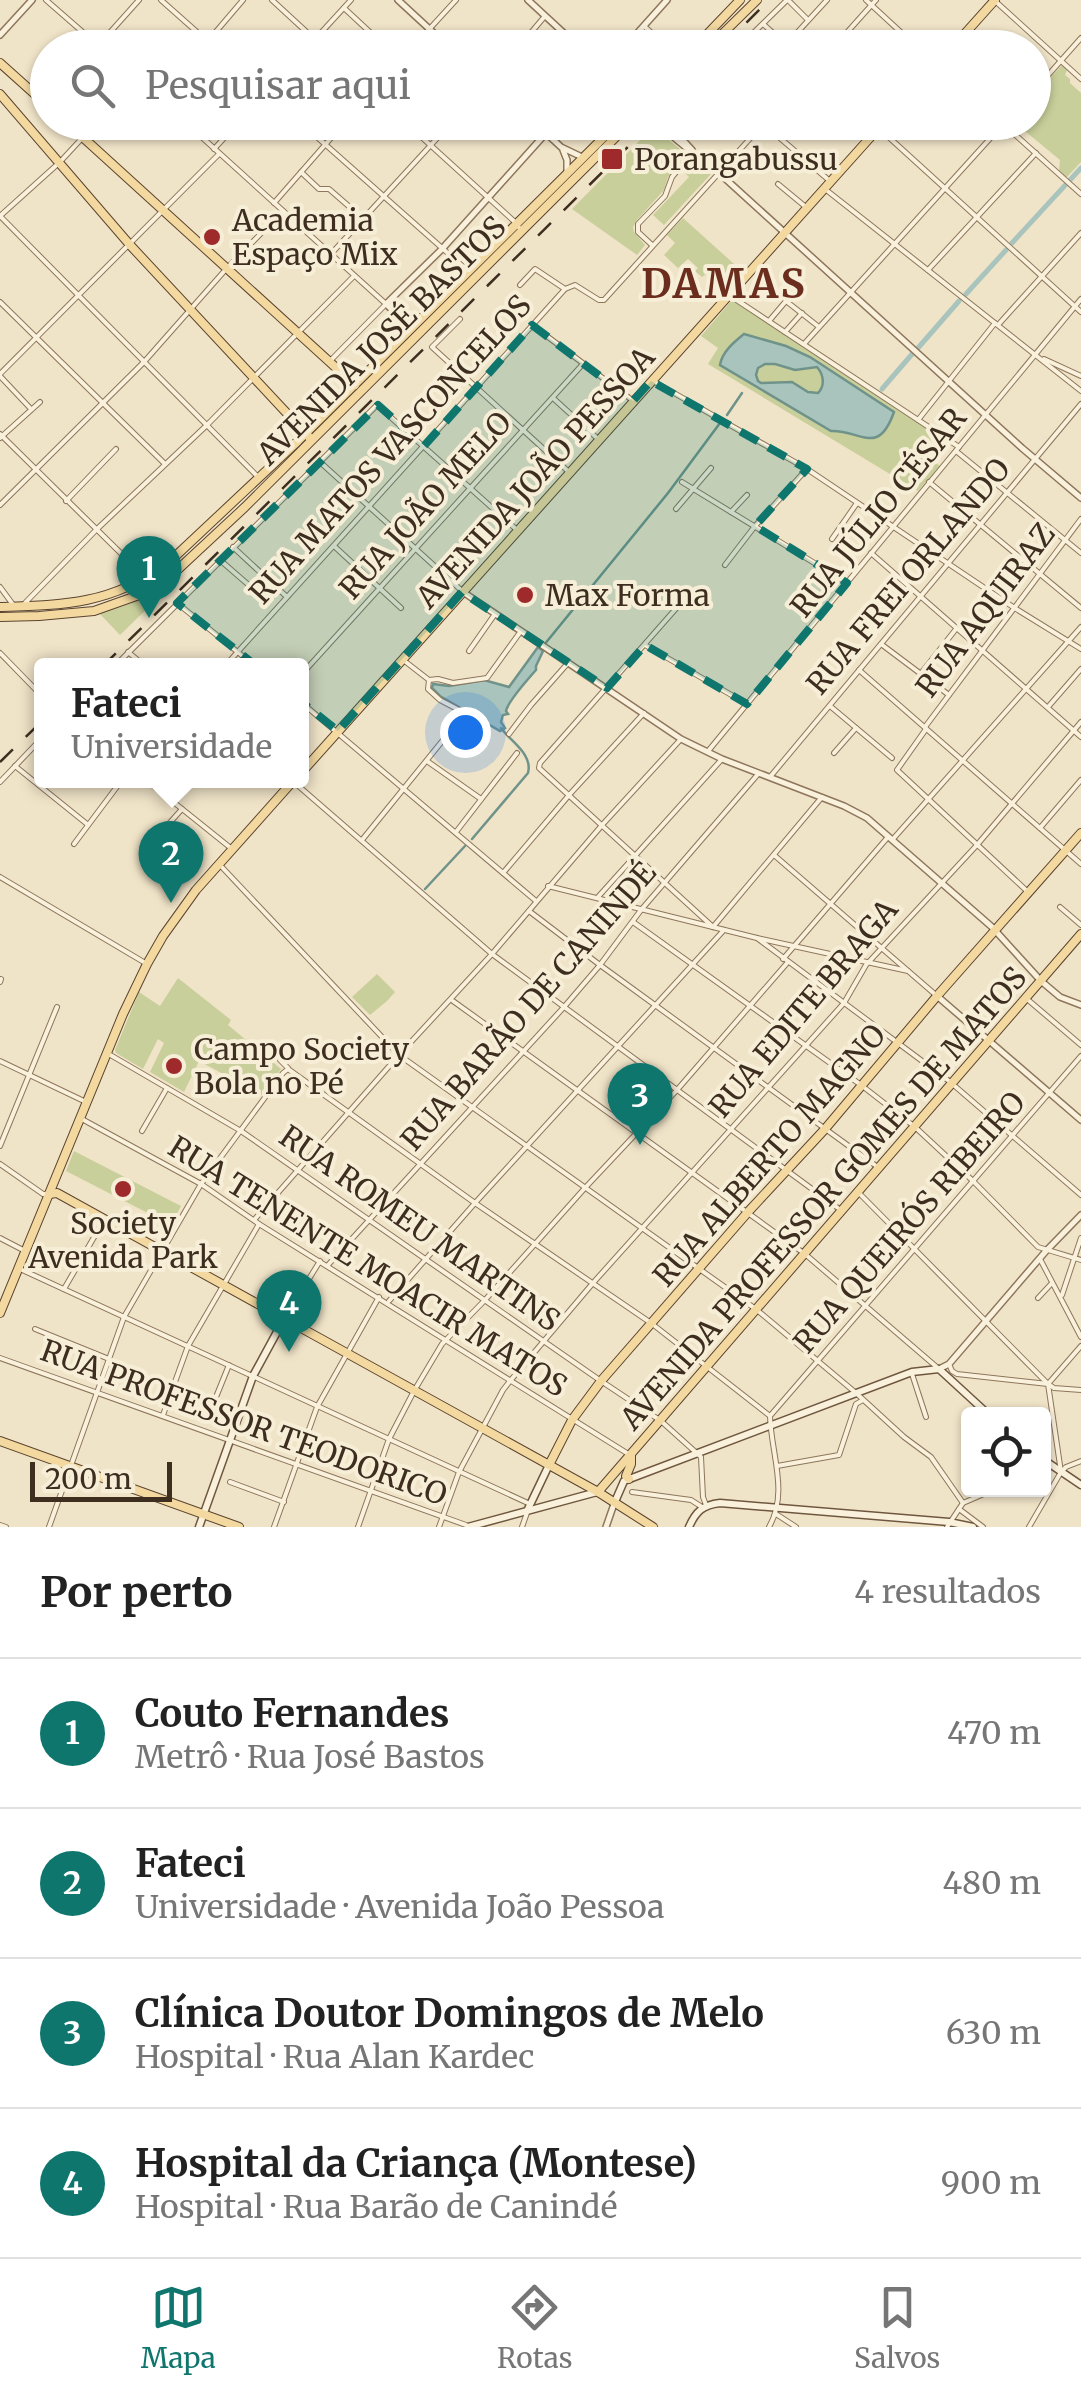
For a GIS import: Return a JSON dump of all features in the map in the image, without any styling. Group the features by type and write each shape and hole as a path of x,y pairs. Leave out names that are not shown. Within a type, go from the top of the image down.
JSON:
{"main road":[{"path":"711,30 740,0"},
{"path":"726,30 757,0"},
{"path":"968,30 995,0"},
{"path":"2,69 30,91"},
{"path":"0,94 30,128"},
{"path":"41,140 130,245 309,437"},
{"path":"85,140 355,384"},
{"name":"AVENIDA JOSÉ BASTOS","path":"5,618 94,611 142,594 189,560 245,507 355,384 600,140"},
{"name":"AVENIDA JOSÉ BASTOS","path":"0,607 94,600 147,578 181,553 412,342 614,140"},
{"name":"AVENIDA JOÃO PESSOA","path":"309,763 866,140"},
{"path":"237,499 245,507"},
{"path":"0,1313 147,964 196,890 287,788"},
{"name":"RUA ALBERTO MAGNO","path":"529,1507 572,1420 601,1382 1081,833"},
{"name":"AVENIDA PROFESSOR GOMES DE MATOS","path":"598,1492 1081,934"},
{"path":"50,1194 57,1194 161,1250 598,1492 653,1527"},
{"path":"199,1527 253,1376 284,1319"},
{"path":"627,1480 912,1372 939,1368 956,1377 982,1407"},
{"path":"0,1441 239,1527"},
{"path":"614,1504 627,1480 631,1456"},
{"path":"1051,1467 1081,1485"},
{"path":"470,1527 529,1507 598,1492"},
{"path":"689,1527 702,1508 720,1503 973,1527"}],"street":[{"path":"0,35 31,0"},
{"path":"46,0 79,30"},
{"path":"113,30 139,0"},
{"path":"161,0 195,30"},
{"path":"217,30 243,0"},
{"path":"272,0 305,30"},
{"path":"323,30 352,0"},
{"path":"398,0 430,29 456,0"},
{"path":"528,0 561,30"},
{"path":"640,30 668,0"},
{"path":"757,30 787,0 808,20"},
{"path":"800,30 827,0"},
{"path":"866,0 874,2 901,30"},
{"path":"995,0 1028,30"},
{"path":"849,30 874,2"},
{"path":"344,8 368,30"},
{"path":"534,30 546,16"},
{"path":"763,24 770,30"},
{"path":"644,26 648,30"},
{"path":"1051,71 1081,38"},
{"path":"1051,52 1081,79"},
{"path":"81,140 0,216 259,478"},
{"path":"204,140 411,328 412,342"},
{"path":"32,409 0,375 164,212 226,140"},
{"path":"320,140 468,272"},
{"path":"274,203 329,140"},
{"path":"426,140 523,232"},
{"path":"330,255 437,140"},
{"path":"330,362 442,249 541,140"},
{"path":"553,140 593,162"},
{"path":"676,140 693,152"},
{"path":"684,140 1081,498"},
{"path":"693,152 672,177 665,196 638,224 638,232 652,245 748,140"},
{"path":"780,140 894,244 1081,392"},
{"path":"894,140 1081,312"},
{"path":"804,344 988,140"},
{"path":"1022,140 1081,194"},
{"path":"562,147 567,172"},
{"path":"928,270 1036,153"},
{"path":"301,172 319,189 329,188 361,222"},
{"path":"778,184 807,208"},
{"path":"0,505 144,362 282,211"},
{"path":"918,420 996,324 1081,233"},
{"name":"RUA MATOS VASCONCELOS","path":"232,658 564,289 575,285 604,300 652,245"},
{"path":"520,285 535,269 564,289"},
{"path":"0,587 18,606 207,426 354,276"},
{"path":"729,296 958,449 1081,553"},
{"name":"RUA JÚLIO CÉSAR","path":"707,752 892,526 1038,357 1081,299"},
{"path":"769,321 786,301 818,327"},
{"path":"0,302 166,464"},
{"path":"785,332 802,313"},
{"path":"460,320 432,348 570,473"},
{"path":"532,326 633,400"},
{"path":"1038,357 1081,376"},
{"name":"RUA JOÃO MELO","path":"309,666 582,364"},
{"path":"651,381 807,469 1013,608 1081,649"},
{"path":"553,398 599,440"},
{"path":"40,402 1,436 147,578"},
{"name":"RUA FREI ORLANDO","path":"770,777 1081,404"},
{"path":"122,658 376,406 517,530"},
{"path":"66,501 116,449"},
{"path":"320,462 463,592 681,739 860,813 996,930 1040,981 1058,996 1081,1005"},
{"path":"676,509 711,468"},
{"path":"725,565 807,469"},
{"path":"682,482 847,583"},
{"path":"929,482 1081,608"},
{"path":"731,512 747,494"},
{"path":"832,539 858,503"},
{"name":"RUA AQUIRAZ","path":"928,800 897,770 1081,518"},
{"path":"334,546 401,608"},
{"path":"233,547 288,597"},
{"path":"871,553 1081,736"},
{"path":"220,560 259,594"},
{"path":"176,603 246,658"},
{"path":"680,604 540,763 541,770 713,927"},
{"path":"469,651 494,614"},
{"path":"358,1527 389,1439 442,1344 677,1090 750,1006 830,902 928,800 1081,627"},
{"path":"921,674 956,629"},
{"path":"402,659 428,680 458,683 487,678 521,631"},
{"path":"881,644 949,695"},
{"path":"645,645 747,704"},
{"path":"128,652 135,658"},
{"path":"0,653 34,687"},
{"path":"509,734 568,663"},
{"path":"1048,707 1081,669"},
{"path":"859,670 1081,864"},
{"path":"428,680 428,689 440,700 480,721"},
{"path":"830,706 892,758"},
{"path":"309,708 536,901"},
{"path":"362,840 465,713"},
{"path":"503,873 644,713"},
{"name":"RUA EDITE BRAGA","path":"439,1527 459,1472 510,1380 844,1002 867,964 1081,722"},
{"path":"834,753 856,728"},
{"path":"162,1416 188,1346 256,1222 602,824 681,739"},
{"path":"0,782 34,746"},
{"path":"456,832 518,753"},
{"path":"596,898 722,759"},
{"path":"427,761 482,800"},
{"path":"14,766 34,782"},
{"name":"RUA BARÃO DE CANINDÉ","path":"328,1265 564,1007 759,773"},
{"path":"1040,828 1081,780"},
{"path":"42,788 87,824"},
{"path":"74,844 116,788"},
{"path":"156,788 232,850"},
{"path":"301,788 492,954 842,1211"},
{"path":"713,927 822,798"},
{"path":"928,800 1028,892"},
{"path":"158,837 182,809"},
{"path":"774,856 1081,1120"},
{"path":"219,864 399,1055 757,1310 934,1459 961,1506 983,1527"},
{"path":"1,879 147,964"},
{"path":"548,886 908,971"},
{"path":"1060,907 1081,925"},
{"path":"529,910 878,1168"},
{"path":"633,922 915,1127 1038,1247 1081,1260"},
{"path":"388,1302 724,930"},
{"path":"757,938 952,1084 1081,1195"},
{"path":"1026,998 1081,1044"},
{"path":"451,999 805,1254 939,1368 949,1364 1081,1215"},
{"path":"0,1146 57,1007"},
{"name":"RUA ROMEU MARTINS","path":"107,1053 241,1130 661,1421 699,1453"},
{"path":"281,1056 280,1060 290,1069 348,1113 651,1323 770,1416 777,1466 777,1511 769,1527"},
{"name":"RUA QUEIRÓS RIBEIRO","path":"770,1416 1081,1056"},
{"path":"0,1061 86,1102"},
{"path":"49,1527 124,1317 201,1184 283,1073 290,1069"},
{"path":"142,1130 167,1088"},
{"name":"RUA TENENTE MOACIR MATOS","path":"80,1118 201,1184 631,1456"},
{"path":"0,1164 43,1194 50,1194"},
{"path":"858,1192 1048,1384 1081,1390"},
{"path":"64,1288 104,1220"},
{"path":"0,1238 25,1251"},
{"path":"1061,1297 1081,1238"},
{"path":"1040,1259 1081,1337"},
{"path":"284,1319 320,1261"},
{"path":"18,1268 529,1507"},
{"path":"1038,1298 1053,1282"},
{"path":"274,1527 317,1407 378,1297"},
{"path":"36,1329 109,1360"},
{"path":"1061,1472 1048,1384 1081,1346"},
{"name":"RUA PROFESSOR TEODORICO","path":"0,1358 470,1527"},
{"path":"949,1364 956,1377 1048,1384"},
{"path":"214,1402 228,1365"},
{"path":"912,1372 926,1417"},
{"path":"777,1466 839,1455 856,1404 853,1394"},
{"path":"856,1404 863,1400"},
{"path":"699,1453 702,1508"},
{"path":"1029,1527 1061,1472 1081,1460"},
{"path":"230,1482 284,1502"},
{"path":"632,1492 691,1500 702,1508"},
{"path":"948,1525 961,1506 975,1497"},
{"path":"606,1527 614,1504"},
{"name":"RUA ALBERTO MAGNO","path":"522,1527 529,1507"},
{"path":"777,1511 796,1527"}],"highlighted area":[{"path":"532,325 633,401 651,381 807,469 755,526 847,583 747,704 645,645 607,688 462,592 338,731 177,603 378,405 424,446"}],"green space":[{"path":"1062,65 1070,83 1081,93 1081,162 1066,178 1059,171 1060,160 1036,140 1051,140 1051,77"},
{"path":"640,140 669,140 686,154 668,177 664,190 633,227 645,245 637,255 572,209"},
{"path":"693,160 711,174 664,225 653,215 689,177 683,171"},
{"path":"683,218 743,272 724,292 706,274 702,277 695,271 698,268 688,259 678,268 664,255 675,243 667,235"},
{"path":"732,300 935,434 923,454 940,466 918,491 708,364 718,348 701,336"},
{"path":"158,588 167,595 162,594 120,635 99,613 138,600"},
{"path":"377,974 395,992 370,1015 352,997"},
{"path":"178,978 231,1020 228,1025 281,1069 262,1095 199,1061 184,1092 150,1072 164,1043 158,1039 143,1069 116,1053 139,992 160,1006"},
{"name":"Society Avenida Park","path":"74,1151 181,1206 171,1225 66,1171"}],"water":[{"path":"744,334 810,357 894,412 888,426 875,438 831,431 720,365 726,352","holes":["775,364 795,370 817,367 823,380 820,390 808,392 792,382 758,381 758,368"]},
{"path":"538,647 543,651 536,670 511,701 501,722 505,728 500,731 432,688 433,684 449,686 484,680 509,687"}],"waterway":[{"path":"1012,243 1081,168"},
{"path":"966,294 1006,250"},
{"path":"918,348 959,301"},
{"path":"882,389 913,353"},
{"path":"727,415 742,393"},
{"path":"544,645 720,423"},
{"path":"472,839 528,773 524,754 501,728"},
{"path":"425,889 465,846"}],"railway":[{"path":"739,30 769,0"},
{"path":"111,658 635,140"},
{"path":"0,762 34,729"}],"place":[{"name":"Porangabussu","path":"612,159"},
{"name":"Academia Espaço Mix","path":"212,237"},
{"name":"Max Forma","path":"525,595"},
{"name":"Couto Fernandes","path":"149,618"},
{"name":"Fateci","path":"171,903"},
{"name":"Campo Society Bola no Pé","path":"174,1066"},
{"name":"Clínica Doutor Domingos de Melo","path":"640,1145"},
{"name":"Society Avenida Park","path":"123,1189"},
{"name":"Hospital da Criança (Montese)","path":"289,1352"}],"district":[{"name":"DAMAS","path":"724,284"}]}
